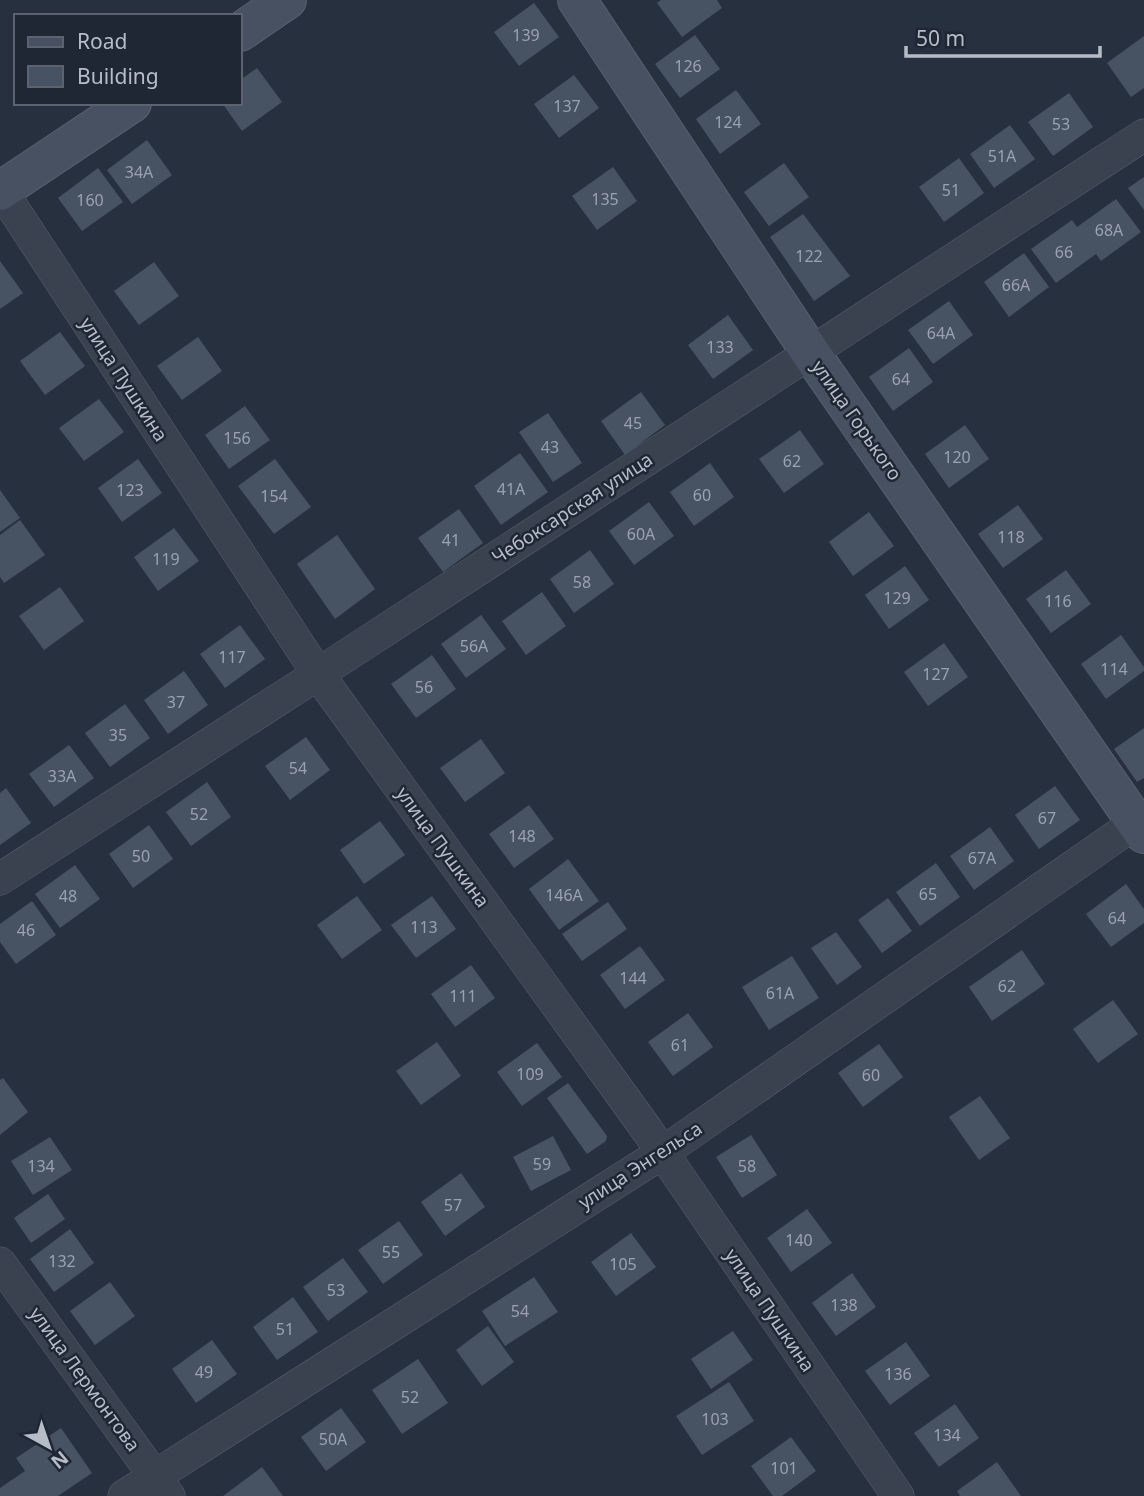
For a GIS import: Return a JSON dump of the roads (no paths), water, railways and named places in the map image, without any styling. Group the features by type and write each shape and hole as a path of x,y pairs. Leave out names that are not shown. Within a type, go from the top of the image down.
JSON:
{"street":[{"path":"242,31 287,0"},
{"name":"улица Горького","path":"577,0 810,352 1141,825"},
{"path":"0,190 129,105"},
{"name":"Чебоксарская улица","path":"0,879 1144,135"},
{"name":"улица Пушкина","path":"0,190 318,674 662,1153 898,1496"},
{"name":"улица Энгельса","path":"124,1496 162,1486 662,1153 1141,825"},
{"name":"улица Лермонтова","path":"0,1263 162,1486"}]}
